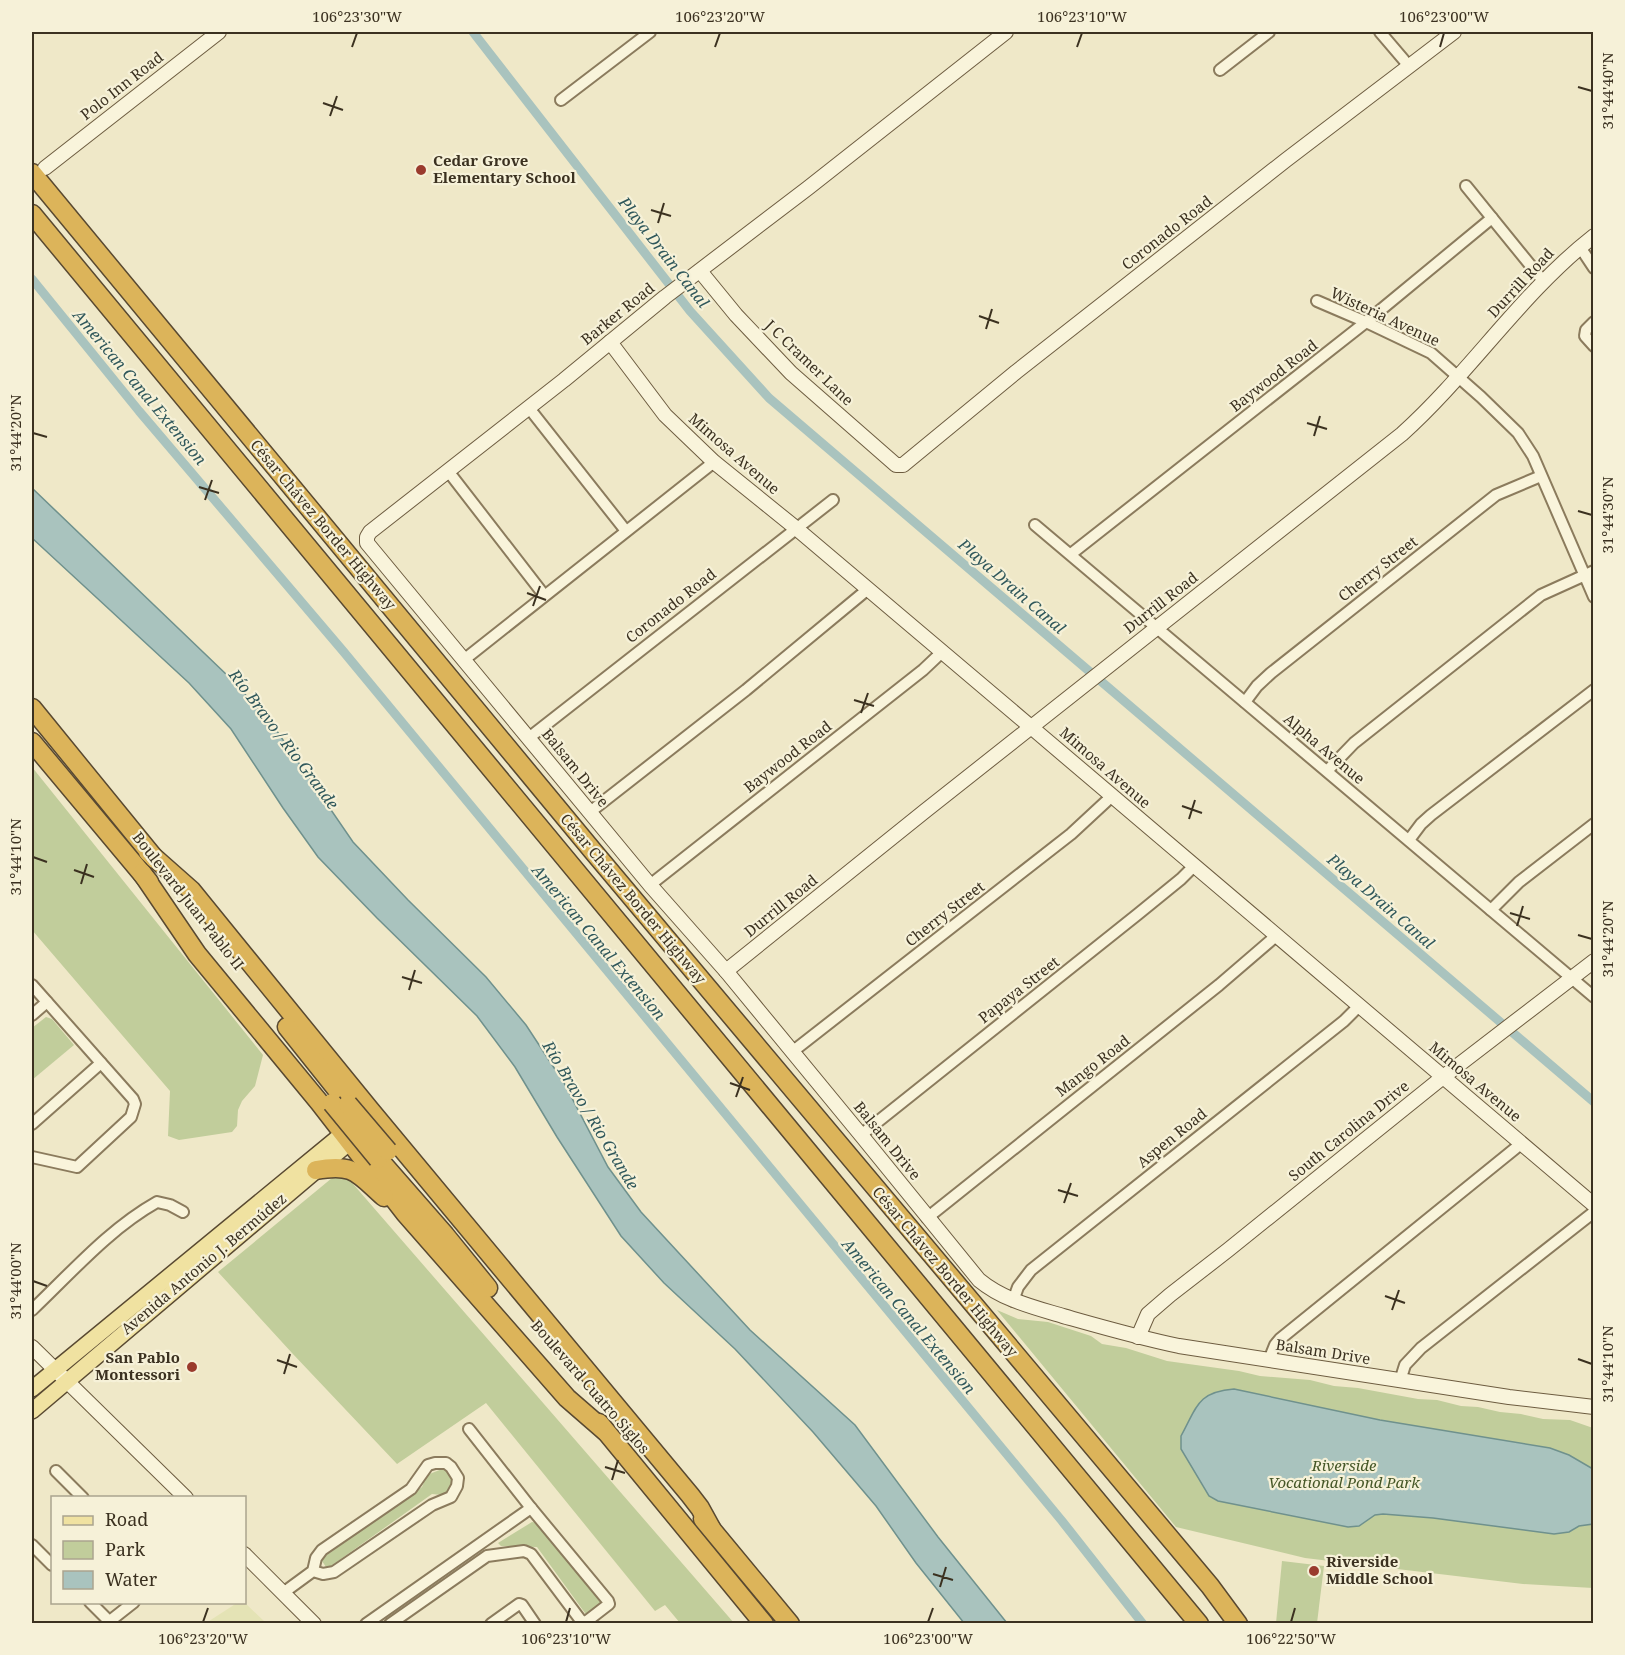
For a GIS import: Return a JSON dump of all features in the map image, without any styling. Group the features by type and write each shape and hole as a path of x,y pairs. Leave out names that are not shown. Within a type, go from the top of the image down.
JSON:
{"highway":[{"name":"César Chávez Border Highway","path":"38,170 592,850 1210,1586 1238,1623"},
{"name":"César Chávez Border Highway","path":"32,214 1199,1623"},
{"name":"Boulevard Juan Pablo II","path":"32,708 209,928 337,1098"},
{"name":"Boulevard Juan Pablo II","path":"32,742 205,948 337,1098"},
{"path":"148,852 191,890 337,1098 385,1156 690,1495 711,1528"},
{"path":"142,873 197,954 337,1098 374,1115 385,1156 405,1212"},
{"path":"337,1098 347,1137 385,1156"},
{"name":"Boulevard Cuatro Siglos","path":"385,1156 525,1322 711,1528 790,1623"},
{"path":"316,1170 342,1167 350,1169 405,1212 567,1398 605,1431"},
{"name":"Boulevard Cuatro Siglos","path":"525,1322 605,1431 764,1623"},
{"path":"1210,1586 1248,1623"},
{"path":"1174,1594 1194,1623"}],"main road":[{"name":"Avenida Antonio J. Bermúdez","path":"32,1389 374,1115"},
{"name":"Avenida Antonio J. Bermúdez","path":"32,1411 316,1170 347,1137"}],"street":[{"name":"Polo Inn Road","path":"38,170 219,32"},
{"path":"561,100 650,32"},
{"name":"Barker Road","path":"367,537 370,532 529,408 665,297 1006,32"},
{"path":"1220,70 1269,32"},
{"path":"1380,32 1409,66"},
{"name":"Coronado Road","path":"905,464 1016,372 1286,160 1454,32"},
{"path":"1466,186 1544,282"},
{"name":"Baywood Road","path":"1071,554 1366,322 1492,218"},
{"name":"Durrill Road","path":"726,972 1031,726 1402,434 1427,412 1544,282 1593,236"},
{"path":"1580,246 1593,268"},
{"name":"J C Cramer Lane","path":"700,271 736,315 791,373 897,465 905,464"},
{"name":"Wisteria Avenue","path":"1317,301 1431,353 1518,433 1533,456 1540,476 1589,574 1593,597"},
{"path":"1593,322 1586,330 1585,336 1593,346"},
{"name":"Mimosa Avenue","path":"610,342 665,415 714,462 1031,726 1593,1205"},
{"path":"529,408 626,531"},
{"path":"465,659 714,462"},
{"path":"448,471 544,595"},
{"name":"Cherry Street","path":"1245,702 1271,673 1496,495 1540,476"},
{"name":"Coronado Road","path":"530,737 833,500"},
{"name":"Alpha Avenue","path":"1035,525 1593,997"},
{"name":"Balsam Drive","path":"367,537 367,543 371,548 530,737 650,885 726,972 927,1218 979,1280 997,1294 1013,1301 1138,1337 1400,1381 1593,1407"},
{"path":"1327,771 1354,743 1541,595 1589,574"},
{"path":"590,812 746,690 868,589"},
{"name":"Baywood Road","path":"650,885 923,670 942,652"},
{"path":"1408,840 1431,815 1593,690"},
{"name":"Cherry Street","path":"792,1052 1071,834 1112,796"},
{"path":"1491,910 1519,882 1593,824"},
{"name":"Papaya Street","path":"861,1135 1182,879 1194,866"},
{"name":"Mango Road","path":"927,1218 1219,985 1276,936"},
{"name":"South Carolina Drive","path":"1138,1337 1148,1314 1170,1295 1443,1077 1593,961"},
{"path":"32,984 135,1104 131,1117 77,1167 32,1157"},
{"path":"32,1015 47,1002"},
{"name":"Aspen Road","path":"1013,1301 1018,1287 1031,1269 1344,1021 1359,1006"},
{"path":"32,1124 101,1063"},
{"path":"1269,1360 1280,1339 1522,1143"},
{"path":"32,1310 105,1240 145,1208 156,1202 170,1205 183,1212"},
{"path":"1400,1381 1405,1365 1421,1348 1593,1212"},
{"path":"32,1347 185,1496"},
{"path":"390,1623 487,1556 528,1551 582,1622 587,1622 608,1605 608,1601 469,1429"},
{"path":"283,1593 313,1571 316,1558 322,1550 411,1489 428,1466 435,1463 446,1463 455,1472 458,1482 455,1493 451,1497 432,1505 334,1572 323,1574 313,1571"},
{"path":"56,1471 83,1496"},
{"path":"366,1623 531,1508"},
{"path":"480,1544 487,1556"},
{"path":"32,1545 51,1564"},
{"path":"246,1556 314,1623"},
{"path":"92,1604 108,1622 131,1604"},
{"path":"491,1623 519,1604 535,1623"}],"green space":[{"path":"32,767 263,1055 255,1086 242,1101 238,1110 237,1126 232,1132 179,1140 168,1136 170,1091 32,930"},
{"path":"46,1017 52,1019 74,1045 32,1080 32,1028"},
{"path":"347,1177 734,1623 680,1623 665,1605 655,1611 486,1403 397,1464 218,1272 332,1178"},
{"name":"Riverside Vocational Pond Park","path":"997,1310 1018,1319 1048,1322 1091,1336 1102,1344 1126,1348 1167,1361 1260,1376 1310,1380 1334,1386 1437,1400 1543,1419 1570,1420 1593,1428 1593,1588 1523,1584 1305,1558 1176,1527"},
{"path":"442,1469 449,1472 453,1480 452,1491 442,1495 432,1494 331,1566 326,1567 322,1561 324,1557 422,1487 427,1475"},
{"path":"532,1522 538,1523 600,1600 601,1605 589,1615 585,1613 537,1547 501,1546 498,1543"},
{"path":"1282,1561 1324,1566 1317,1623 1276,1623"},
{"path":"235,1604 246,1604 266,1623 206,1623"}],"water":[{"path":"32,488 228,676 270,721 353,842 486,977 526,1025 564,1083 608,1167 641,1212 750,1330 855,1425 938,1537 1007,1623 964,1623 916,1563 876,1506 813,1432 735,1349 664,1283 621,1236 515,1067 477,1016 318,857 231,729 189,683 32,538"},
{"path":"1234,1389 1380,1420 1550,1448 1569,1455 1593,1469 1593,1524 1554,1534 1433,1518 1383,1514 1375,1515 1359,1526 1348,1527 1218,1501 1209,1496 1181,1449 1181,1436 1195,1409 1205,1398"}],"waterway":[{"name":"Playa Drain Canal","path":"473,32 690,311 769,398 1594,1102"},
{"name":"American Canal Extension","path":"32,279 139,411 343,651 1062,1521 1143,1624"}],"place":[{"name":"Cedar Grove Elementary School","path":"421,170"},
{"name":"San Pablo Montessori","path":"192,1367"},
{"name":"Riverside Middle School","path":"1314,1571"}],"water label":[{"name":"Río Bravo / Rio Grande","path":"284,739"},
{"name":"Río Bravo / Rio Grande","path":"591,1115"}]}
